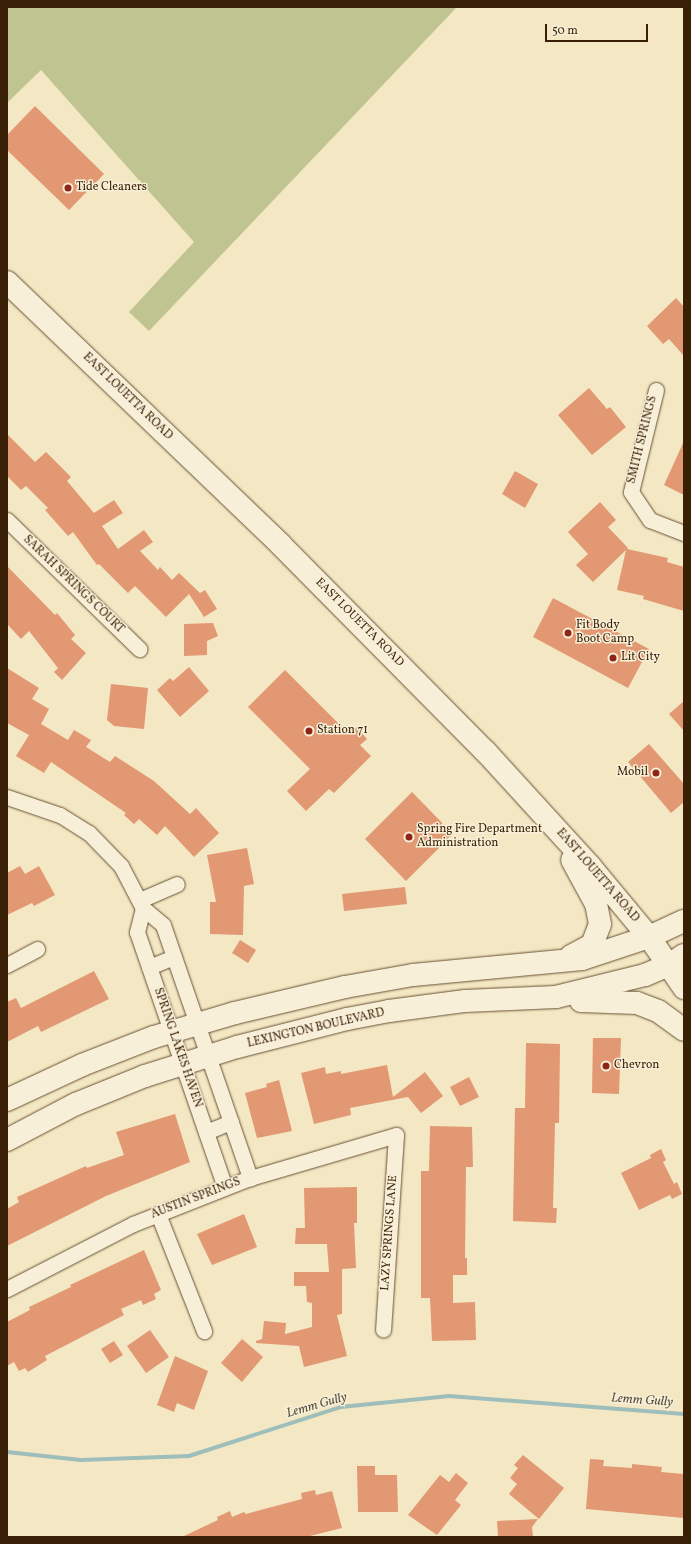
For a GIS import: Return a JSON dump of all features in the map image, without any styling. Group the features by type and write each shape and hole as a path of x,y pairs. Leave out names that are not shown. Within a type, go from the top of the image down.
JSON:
{"main road":[{"name":"EAST LOUETTA ROAD","path":"7,282 281,545 486,752 551,822 649,937 676,960 684,988"},
{"path":"551,822 596,904 600,924 596,938 586,950 553,963"},
{"path":"7,1100 82,1065 172,1032 318,992 413,975 553,963 582,959 649,937 684,921"},
{"name":"LEXINGTON BOULEVARD","path":"7,1140 76,1104 145,1076 183,1064 347,1019 388,1011 465,1001 556,997 615,984 676,960"},
{"path":"556,997 573,1001 637,1003 658,1011 684,1030"}],"street":[{"name":"SMITH SPRINGS","path":"656,390 631,492 650,520 684,533"},
{"name":"SARAH SPRINGS COURT","path":"7,520 139,649"},
{"path":"7,797 60,815 80,826 121,866 142,904 163,925 250,1178"},
{"path":"142,904 177,884"},
{"name":"SPRING LAKES HAVEN","path":"142,904 138,932 225,1187"},
{"path":"7,965 37,949"},
{"path":"149,967 174,957"},
{"path":"206,1132 231,1122"},
{"name":"AUSTIN SPRINGS","path":"7,1289 133,1224 225,1187 250,1178 396,1135"},
{"name":"LAZY SPRINGS LANE","path":"384,1330 396,1135"},
{"path":"158,1214 204,1331"}],"green space":[{"path":"7,7 457,7 149,331 129,312 194,242 41,70 7,103"}],"building":[{"path":"35,106 104,174 69,210 7,150 7,135"},
{"path":"676,298 684,307 684,356 669,339 663,344 647,326"},
{"path":"589,388 607,409 610,407 626,427 592,455 558,415"},
{"path":"7,434 35,462 46,452 71,477 67,481 94,513 114,500 123,513 102,526 118,549 144,530 153,542 140,551 158,570 160,567 172,580 179,573 200,593 205,590 217,609 204,617 189,594 166,617 135,586 128,593 99,564 97,565 73,532 68,536 45,510 48,508 26,486 21,490 7,476"},
{"path":"684,441 684,495 664,485"},
{"path":"515,471 538,484 525,508 502,494"},
{"path":"600,502 616,520 608,527 628,548 627,549 668,558 667,562 684,567 684,611 643,599 644,596 617,590 626,550 593,582 576,565 588,554 568,532"},
{"path":"7,566 55,615 57,613 75,635 71,639 86,653 62,680 54,672 58,668 29,631 21,639 7,624"},
{"path":"553,598 649,649 628,688 533,637"},
{"path":"213,623 218,636 207,641 207,655 184,656 184,624"},
{"path":"189,667 209,691 180,717 157,690 170,678 173,681"},
{"path":"7,668 39,688 32,699 49,709 41,724 68,740 74,730 91,740 86,747 110,762 115,756 154,781 190,814 196,808 219,833 194,857 165,826 157,835 139,819 134,824 124,815 126,813 51,762 44,773 16,756 29,735 7,723"},
{"name":"Station 71","path":"285,670 349,734 357,727 367,739 360,745 371,756 334,793 329,789 306,811 287,791 310,769 248,707"},
{"path":"111,684 148,688 144,729 114,726 107,720"},
{"path":"684,701 684,731 669,714"},
{"name":"Mobil","path":"649,744 684,784 684,802 671,813 628,762"},
{"name":"Spring Fire Department Administration","path":"412,792 453,834 406,881 365,839"},
{"path":"247,848 254,884 244,886 243,935 210,934 210,902 216,902 207,855"},
{"path":"20,866 25,874 39,866 55,895 34,906 32,903 7,915 7,873"},
{"path":"405,887 407,904 344,911 342,894"},
{"path":"240,940 256,950 248,963 232,953"},
{"path":"94,971 109,999 41,1032 38,1026 7,1042 7,1002 16,998 21,1008"},
{"name":"Chevron","path":"593,1038 621,1038 619,1094 592,1093"},
{"path":"526,1043 560,1044 559,1123 555,1123 553,1208 557,1208 556,1223 513,1221 515,1108 525,1108"},
{"path":"387,1065 393,1097 425,1072 443,1096 421,1113 408,1097 350,1108 351,1115 314,1124 301,1073 325,1067 326,1074 341,1071 341,1074"},
{"path":"469,1077 479,1097 460,1106 450,1087"},
{"path":"279,1080 292,1131 257,1138 245,1093 267,1087 266,1084"},
{"path":"175,1114 190,1162 106,1196 7,1246 7,1209 19,1202 17,1197 86,1166 87,1168 124,1155 116,1132"},
{"path":"430,1126 472,1127 473,1167 466,1167 465,1258 467,1258 467,1275 453,1275 453,1303 475,1302 476,1340 432,1341 430,1298 421,1298 421,1171 429,1171"},
{"path":"661,1149 666,1160 663,1162 674,1184 677,1182 682,1194 672,1199 670,1195 639,1210 621,1173 651,1158 650,1155"},
{"path":"357,1187 357,1223 354,1223 356,1268 342,1269 342,1314 337,1315 347,1356 304,1367 299,1346 256,1343 256,1341 262,1339 264,1321 286,1323 285,1334 312,1327 312,1303 307,1302 306,1286 294,1286 294,1272 329,1272 327,1244 295,1244 296,1228 305,1228 304,1188"},
{"path":"244,1214 257,1247 212,1265 197,1234"},
{"path":"144,1250 161,1290 154,1294 156,1299 143,1305 141,1300 121,1309 124,1315 45,1356 47,1360 28,1372 25,1368 19,1371 14,1362 7,1366 7,1322 30,1310 29,1307 71,1287 70,1285"},
{"path":"150,1330 169,1357 146,1373 127,1346"},
{"path":"242,1339 263,1357 242,1382 221,1363"},
{"path":"114,1341 123,1355 110,1363 101,1349"},
{"path":"175,1356 208,1371 194,1410 177,1403 174,1412 157,1405"},
{"path":"523,1455 564,1488 539,1519 509,1494 517,1484 510,1478 518,1468 514,1465"},
{"path":"590,1459 604,1460 603,1466 632,1468 632,1464 662,1467 661,1472 684,1474 684,1518 586,1509"},
{"path":"357,1466 375,1466 375,1475 397,1475 398,1512 358,1512"},
{"path":"456,1473 468,1483 455,1500 461,1505 437,1535 408,1515 440,1475 449,1482"},
{"path":"315,1490 316,1495 332,1491 342,1528 306,1537 182,1537 218,1520 217,1517 230,1511 232,1517 244,1512 246,1514 302,1499 301,1493"},
{"path":"538,1519 532,1527 533,1537 498,1537 497,1521"}],"waterway":[{"name":"Lemm Gully","path":"7,1452 81,1460 189,1456 341,1407 449,1396 684,1414"}],"place":[{"name":"Tide Cleaners","path":"68,188"},
{"name":"Fit Body Boot Camp","path":"568,633"},
{"name":"Lit City","path":"613,658"},
{"name":"Station 71","path":"309,731"},
{"name":"Mobil","path":"656,773"},
{"name":"Spring Fire Department Administration","path":"409,837"},
{"name":"Chevron","path":"606,1066"}]}
